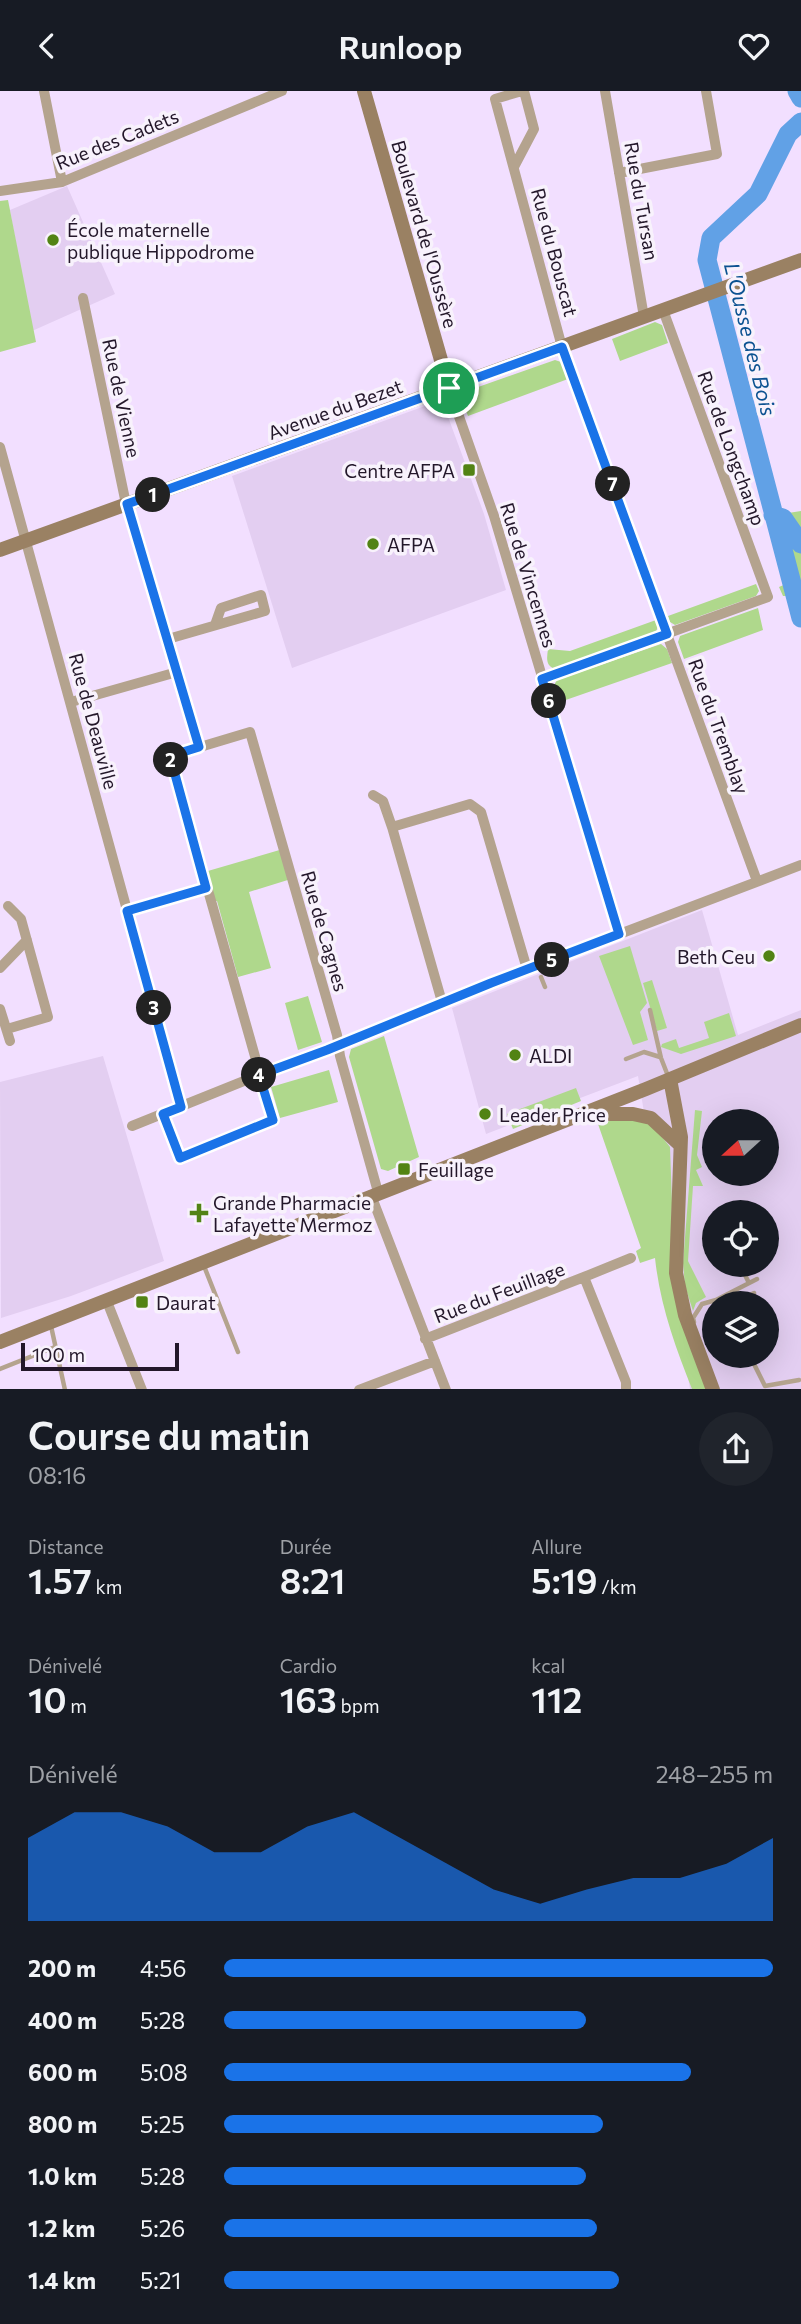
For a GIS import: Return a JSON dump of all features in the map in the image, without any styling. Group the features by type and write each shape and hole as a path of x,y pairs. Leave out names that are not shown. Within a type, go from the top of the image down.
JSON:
{"street":[{"path":"44,91 62,182"},
{"name":"Rue des Cadets","path":"0,191 62,182 282,91"},
{"name":"Boulevard de l'Oussère","path":"364,91 449,388"},
{"name":"Rue du Bouscat","path":"514,167 534,129 523,91 495,99 562,347"},
{"name":"Rue du Tursan","path":"605,91 644,317"},
{"path":"619,173 717,154 706,91"},
{"name":"Avenue du Bezet","path":"0,550 801,260"},
{"name":"Rue de Vienne","path":"83,298 127,504 199,747"},
{"name":"Rue de Longchamp","path":"663,310 768,597 667,634"},
{"name":"Rue du Tremblay","path":"562,347 757,881"},
{"name":"Rue de Vincennes","path":"449,388 494,516 619,934"},
{"name":"Rue de Deauville","path":"0,447 181,1107"},
{"path":"168,639 265,611 261,595 221,608 215,625"},
{"path":"542,679 667,634"},
{"path":"71,702 177,672"},
{"name":"Rue de Cagnes","path":"199,747 250,732 338,1046 375,1193"},
{"path":"163,1114 180,1158 273,1120 170,756 199,747"},
{"path":"373,795 383,801 392,827 442,1002"},
{"path":"392,827 470,804 481,812 527,969"},
{"path":"132,1126 338,1046 442,1002 801,865"},
{"path":"127,911 206,888"},
{"path":"6,1029 48,1017 21,919 8,906"},
{"path":"0,968 26,940"},
{"path":"0,1009 10,1041"},
{"path":"0,1342 580,1115 801,1025"},
{"path":"670,1079 680,1145 676,1273 685,1315 713,1389"},
{"path":"580,1115 633,1114 651,1118 680,1145"},
{"name":"Rue du Feuillage","path":"375,1193 425,1339 446,1389"},
{"name":"Rue du Feuillage","path":"425,1339 631,1258"},
{"name":"Rue du Feuillage","path":"584,1277 614,1350 626,1389"},
{"path":"106,1299 142,1389"},
{"path":"359,1389 435,1361"}],"lane":[{"path":"541,977 545,986"},
{"path":"650,1010 661,1058 670,1079"},
{"path":"626,1059 644,1052 661,1058"},
{"path":"202,1262 238,1352"},
{"path":"747,1277 750,1283"},
{"path":"737,1291 757,1279"},
{"path":"702,1304 693,1318 702,1354"},
{"path":"50,1322 65,1389"},
{"path":"0,1369 55,1347"},
{"path":"706,1368 707,1374"},
{"path":"756,1368 765,1386 799,1380"}],"shaded area":[{"name":"École maternelle publique Hippodrome","path":"67,186 115,294 32,331 10,210"},
{"name":"AFPA","path":"436,402 444,406 484,514 506,590 292,668 232,476"},
{"path":"702,910 738,1035 801,1010 801,1389 690,1389 638,1076 486,1134 452,1008"},
{"path":"103,1056 164,1261 71,1296 1,1318 0,1082"}],"green space":[{"path":"8,200 36,342 0,352 0,201"},
{"path":"655,322 662,325 668,343 620,361 612,339"},
{"path":"555,360 561,362 568,379 468,416 461,398 464,392"},
{"path":"801,511 801,615 791,596 783,596 779,587 786,584 769,516"},
{"path":"756,584 759,591 756,596 675,625 670,622 668,616"},
{"path":"758,608 763,630 684,659 678,642 680,636"},
{"path":"656,620 656,632 555,669 548,663 548,649 570,651"},
{"path":"661,644 667,649 672,663 560,702 554,685 557,680"},
{"path":"283,849 291,879 249,892 271,968 238,977 217,901 210,902 201,873"},
{"path":"630,946 647,1003 640,1012 648,1040 633,1045 599,956"},
{"path":"652,980 667,1028 657,1031 643,983"},
{"path":"308,996 322,1042 298,1050 285,1003"},
{"path":"729,1013 736,1036 681,1054 661,1047 662,1044 676,1039 679,1048 709,1038 704,1022"},
{"path":"384,1036 419,1157 388,1171 381,1169 349,1057 351,1049"},
{"path":"329,1070 338,1102 280,1118 271,1087"},
{"path":"576,1088 581,1101 513,1129 507,1114"},
{"path":"695,1110 702,1111 697,1155 702,1167 696,1170 702,1186 693,1186 688,1261 703,1291 702,1299 696,1303 693,1311 685,1286 683,1263"},
{"path":"617,1119 642,1121 654,1127 670,1147 670,1273 681,1319 706,1389 692,1389 664,1309 655,1258 640,1263 636,1251 641,1248 598,1124"}],"waterway":[{"name":"L'Ousse des Bois","path":"797,91 801,98"},
{"name":"L'Ousse des Bois","path":"801,122 788,134 758,194 711,238 707,260 801,618"},
{"name":"L'Ousse des Bois","path":"773,515 783,518 801,544"}],"place":[{"name":"École maternelle publique Hippodrome","path":"53,240"},
{"name":"Centre AFPA","path":"469,470"},
{"name":"AFPA","path":"373,544"},
{"name":"Beth Ceu","path":"769,956"},
{"name":"ALDI","path":"515,1055"},
{"name":"Leader Price","path":"485,1114"},
{"name":"Feuillage","path":"404,1169"},
{"name":"Grande Pharmacie Lafayette Mermoz","path":"199,1213"},
{"name":"Daurat","path":"142,1302"}],"route":[{"path":"562,347 667,634 542,679 619,934 259,1075 273,1120 180,1158 163,1114 181,1107 127,911 206,888 170,756 199,747 127,504 449,388 562,347"}]}
